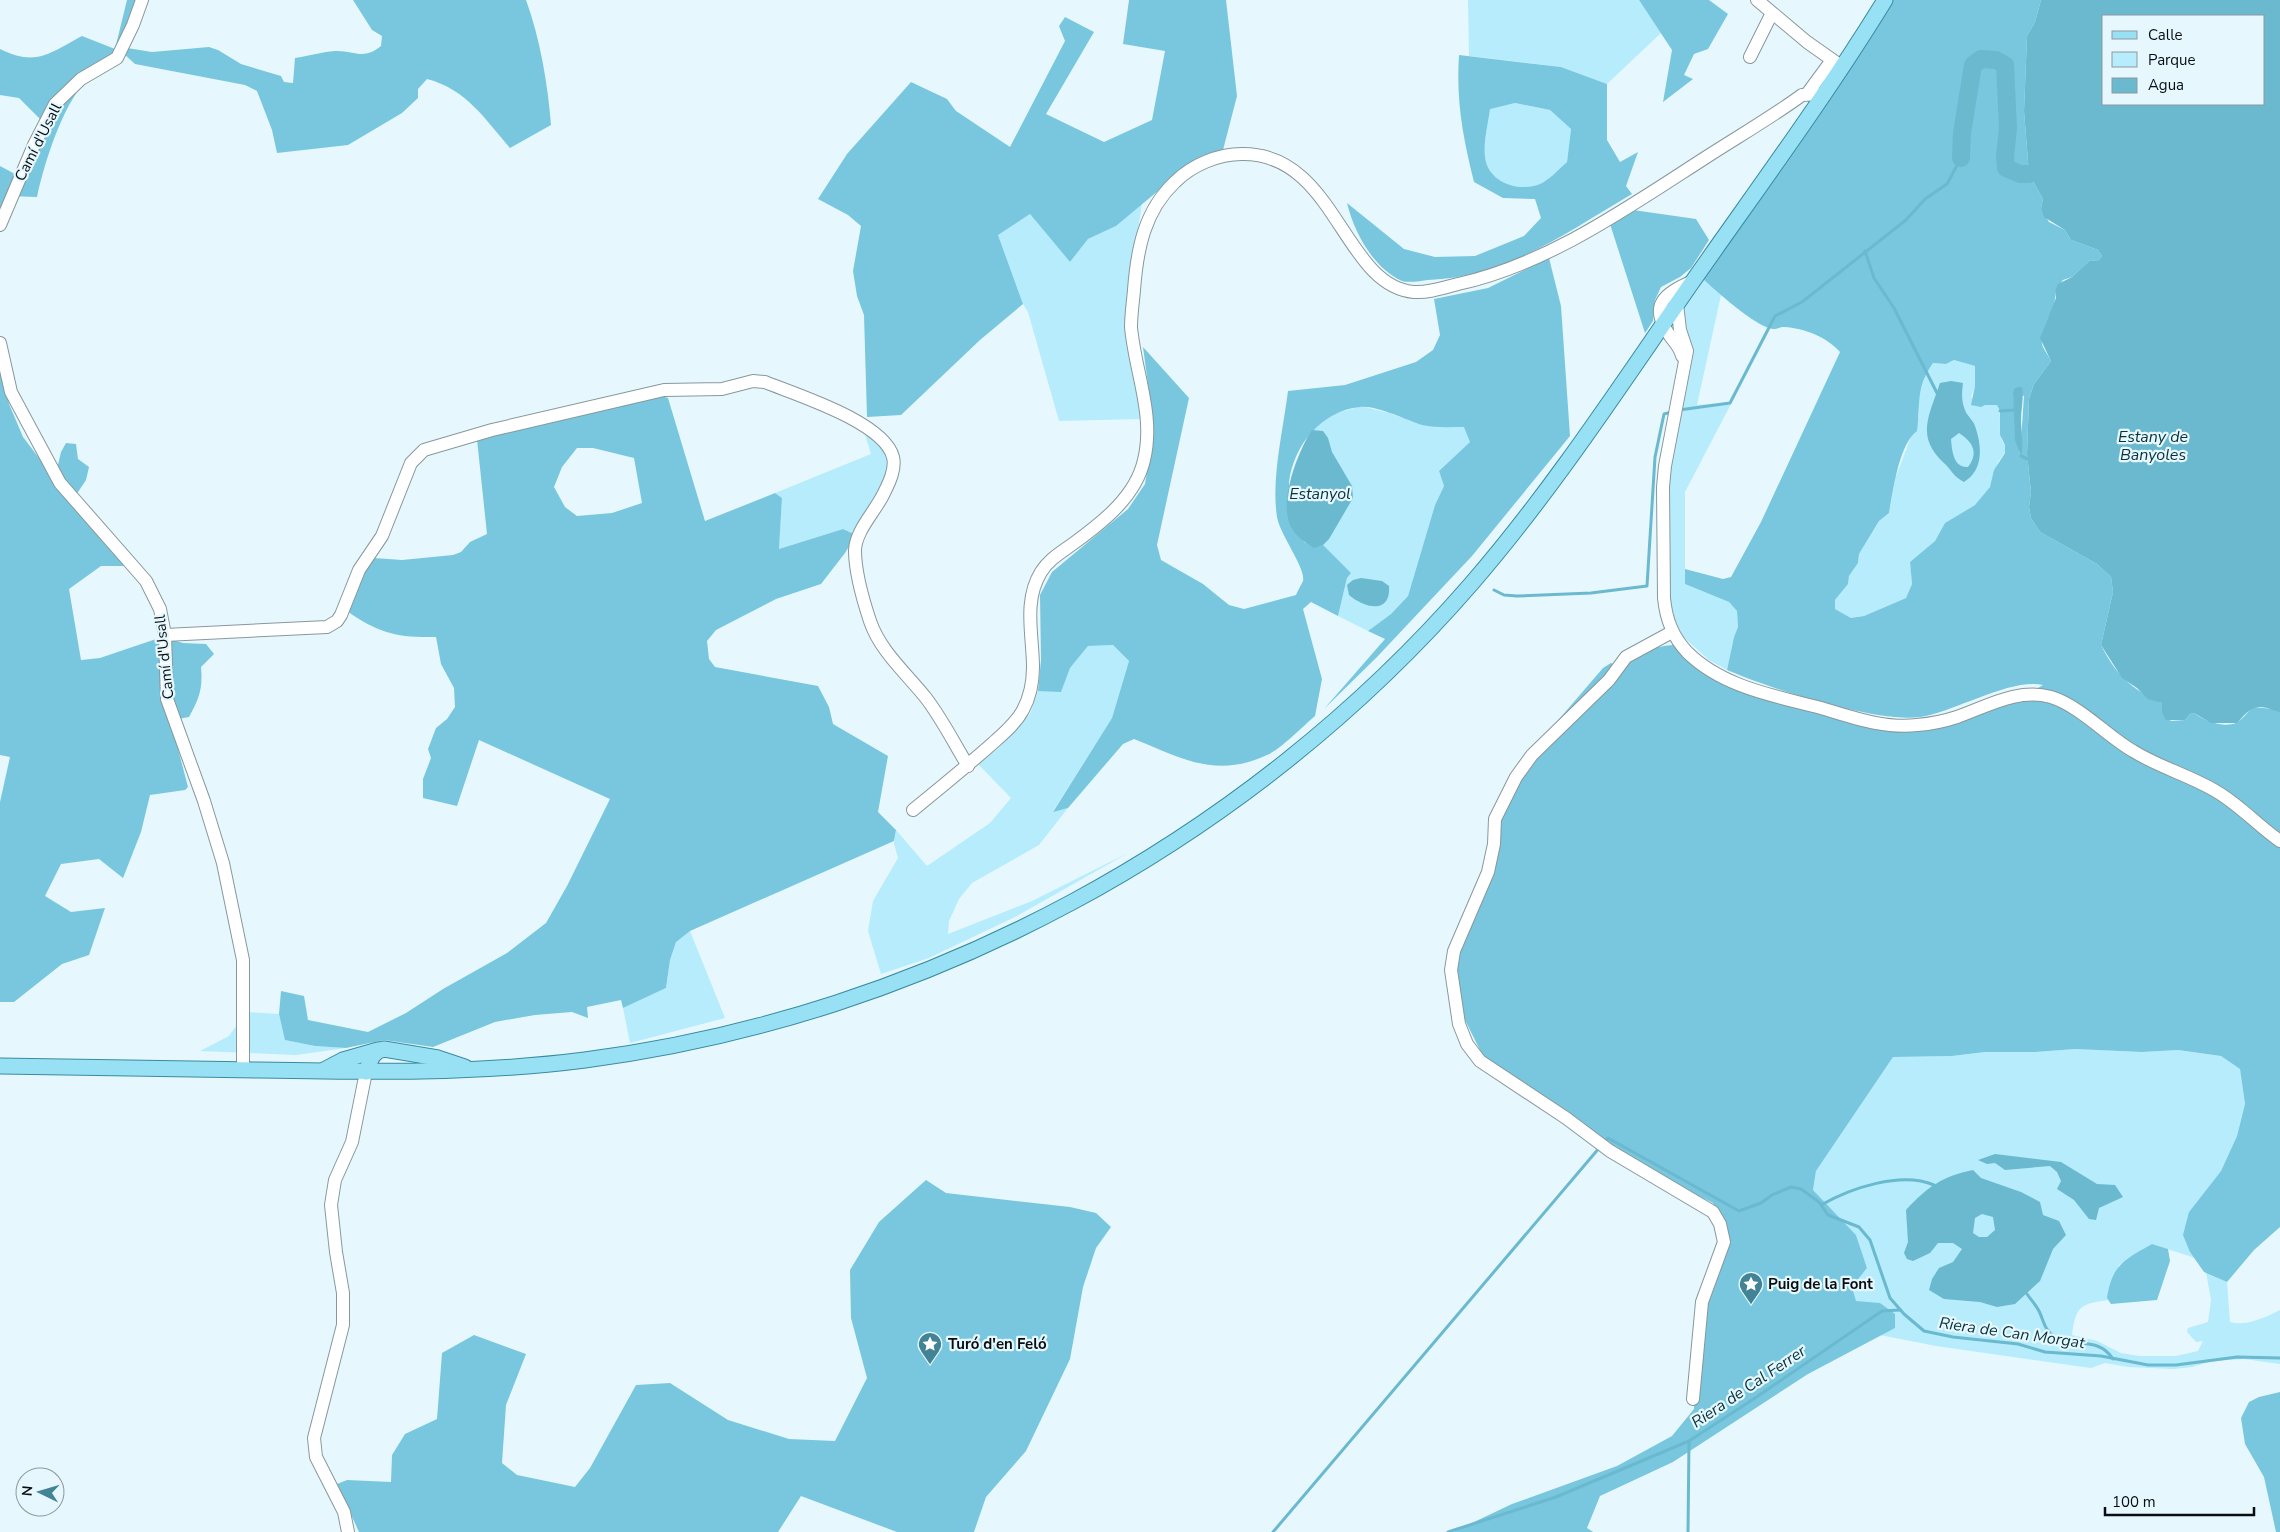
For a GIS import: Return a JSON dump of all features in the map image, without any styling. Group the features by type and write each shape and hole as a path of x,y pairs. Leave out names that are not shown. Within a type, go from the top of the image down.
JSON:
{"main road":[{"path":"0,1066 320,1072 473,1070 588,1060 677,1045 770,1023 884,987 963,955 1040,919 1148,859 1209,819 1308,744 1398,664 1470,586 1590,431 1811,110 1815,94 1885,0"},
{"path":"320,1072 343,1060 384,1049 438,1058 473,1070"},
{"path":"366,1072 372,1056 378,1050"}],"street":[{"name":"Camí d'Usall","path":"0,225 13,191 55,104 81,79 117,58 134,25 142,0"},
{"path":"1757,0 1837,63"},
{"path":"1750,57 1772,13"},
{"path":"913,810 968,766 1010,728 1022,714 1029,697 1033,671 1030,610 1032,588 1041,571 1054,557 1099,525 1138,481 1145,459 1148,432 1146,408 1131,326 1136,267 1141,238 1150,215 1174,182 1192,168 1231,154 1251,154 1273,158 1292,168 1316,191 1352,243 1382,280 1398,288 1413,292 1429,291 1492,277 1574,239 1795,100 1815,94"},
{"path":"1795,100 1811,110"},
{"path":"1685,366 1680,346 1663,325 1659,314 1664,298 1674,290 1693,281"},
{"path":"1677,304 1680,330 1687,351 1665,466 1663,487 1664,598 1672,632 1688,653 1713,672 1750,689 1878,724 1915,726 1933,723 1955,718 2003,699 2024,694 2053,698 2069,706 2133,751 2215,790 2280,841"},
{"path":"1663,325 1680,330"},
{"path":"1650,344 1664,341 1675,342"},
{"name":"Camí d'Usall","path":"0,343 11,392 60,483 146,581 160,609 165,635 167,699 204,801 223,863 243,960 243,1070"},
{"path":"165,635 327,627 333,625 342,615 359,570 382,536 412,463 424,450 492,430 664,390 722,389 753,381 765,382 859,422 886,444 893,457 892,474 879,503 858,537 855,550 857,568 871,623 878,637 926,699 968,766"},
{"path":"1672,632 1626,657 1609,680 1532,755 1516,777 1495,819 1494,844 1488,872 1454,951 1451,970 1459,1024 1467,1044 1480,1061 1566,1118 1610,1150 1713,1212 1720,1224 1724,1242 1713,1266 1702,1302 1693,1399"},
{"path":"348,1532 344,1512 316,1457 314,1438 343,1325 344,1293 336,1252 331,1205 335,1180 352,1142 366,1072"}],"green space":[{"path":"1468,0 1639,0 1661,33 1607,84 1561,67 1469,56"},
{"path":"1515,103 1550,110 1571,129 1567,162 1540,184 1524,187 1508,184 1494,176 1486,162 1485,142 1490,108"},
{"path":"1142,203 1127,306 1141,419 1059,421 1028,312 1023,304 998,235 1030,214 1070,262 1088,239 1116,226"},
{"path":"1703,279 1721,295 1697,405 1732,402 1685,492 1685,584 1729,602 1737,611 1738,627 1727,670 1709,660 1680,634 1672,616 1669,597 1668,490 1684,328 1683,309"},
{"path":"1954,360 1975,366 1975,386 1971,397 1985,405 1997,405 2005,452 1998,462 1990,487 1984,496 1975,505 1945,523 1935,541 1910,562 1912,584 1906,598 1864,616 1851,618 1835,609 1835,600 1848,584 1849,576 1858,563 1859,554 1879,521 1889,513 1895,479 1919,416 1919,394 1926,374 1933,363 1946,364"},
{"path":"1361,406 1424,425 1465,427 1470,442 1439,471 1444,486 1435,505 1408,596 1391,614 1368,631 1338,616 1347,578 1351,573 1288,515 1312,430 1328,416"},
{"path":"864,431 881,445 887,457 888,465 882,486 856,535 843,529 779,549 782,498 775,493 871,454"},
{"path":"1113,645 1129,661 1112,718 1053,811 1068,808 1039,845 972,883 959,899 949,921 948,934 1032,901 1128,853 1015,917 929,958 881,974 868,931 873,901 898,858 894,844 896,830 927,866 990,823 1011,798 978,764 999,748 1030,714 1038,691 1061,691 1070,668 1088,646"},
{"path":"690,931 725,1018 630,1043 623,1008 666,988 670,960 676,941"},
{"path":"246,1012 279,1014 286,1040 315,1046 346,1048 296,1055 200,1051 229,1036"},
{"path":"2075,1049 2142,1052 2178,1050 2221,1056 2240,1069 2245,1104 2237,1136 2221,1171 2189,1212 2190,1252 2195,1258 2152,1244 2119,1265 2107,1298 2108,1300 2091,1303 2081,1308 2075,1318 2072,1335 2097,1341 2121,1353 2139,1356 2176,1356 2198,1351 2203,1341 2196,1342 2187,1332 2188,1328 2208,1322 2211,1300 2206,1272 2227,1282 2230,1322 2249,1322 2280,1310 2280,1364 2244,1359 2213,1361 2192,1367 2174,1369 2128,1367 2105,1363 2091,1368 1936,1346 1880,1335 1895,1328 1880,1303 1856,1302 1852,1287 1867,1268 1856,1235 1813,1190 1816,1171 1893,1057 1952,1056 1985,1052 2035,1052"}],"shaded area":[{"path":"127,0 144,0 127,48 152,52 209,47 218,50 241,64 281,76 284,82 293,83 295,58 335,51 364,54 381,46 382,36 372,30 353,0 526,0 543,62 551,125 510,148 474,106 453,90 427,79 418,89 418,98 402,113 348,145 277,153 272,130 257,91 245,85 135,64 122,52 86,81 69,105 49,152 37,197 8,196 0,217 0,166 15,174 40,119 19,98 0,95 0,49 23,57 42,56 82,36 115,49"},
{"path":"1129,0 1226,0 1237,96 1223,150 1183,170 1116,226 1088,239 1070,262 1030,214 998,235 1023,304 980,340 901,415 867,417 864,315 857,296 853,271 861,226 848,215 818,199 847,154 911,82 947,99 956,111 1010,147 1065,41 1059,26 1065,17 1094,32 1046,114 1104,142 1152,120 1165,51 1123,44"},
{"path":"1639,0 1709,0 1728,14 1708,49 1694,54 1684,75 1693,79 1663,102 1672,50"},
{"path":"1893,0 2041,0 2035,22 2027,36 2024,111 2029,174 2043,199 2041,208 2049,222 2065,230 2071,240 2098,250 2102,256 2101,260 2089,261 2072,277 2063,280 2055,291 2054,304 2042,337 2042,344 2051,361 2034,384 2029,399 2027,454 2031,492 2029,507 2031,518 2040,532 2097,564 2111,577 2113,592 2101,645 2112,665 2119,673 2133,686 2162,703 2162,713 2171,721 2185,720 2190,714 2194,713 2203,719 2226,725 2238,722 2254,707 2272,709 2280,713 2280,1227 2254,1250 2227,1282 2204,1272 2190,1252 2183,1235 2189,1212 2221,1171 2237,1136 2245,1104 2240,1069 2221,1056 2178,1050 2142,1052 2075,1049 2035,1052 1985,1052 1952,1056 1893,1057 1816,1171 1813,1190 1856,1235 1867,1268 1852,1287 1856,1301 1880,1303 1895,1314 1895,1328 1808,1374 1673,1462 1600,1496 1587,1528 1593,1532 1453,1532 1512,1504 1617,1466 1672,1436 1694,1409 1694,1382 1708,1287 1723,1232 1713,1203 1651,1172 1484,1058 1461,1012 1456,957 1490,854 1500,809 1548,732 1603,668 1611,663 1622,668 1645,652 1658,647 1673,645 1697,668 1892,730 2023,697 2043,685 2016,686 1926,716 1907,718 1883,716 1826,704 1727,670 1738,627 1737,611 1729,602 1685,584 1685,569 1723,579 1731,577 1761,522 1840,352 1829,342 1807,331 1784,327 1773,329 1766,327 1736,308 1703,279","holes":["1954,360 1975,366 1975,386 1971,405 1981,407 1997,405 2000,411 2000,435 2005,445 2005,453 1994,470 1990,487 1975,505 1945,523 1935,541 1910,562 1912,584 1906,598 1864,616 1851,618 1835,609 1835,600 1848,584 1849,576 1858,563 1859,554 1879,521 1889,513 1901,457 1911,437 1917,431 1921,388 1927,372 1933,363 1946,364","2013,394 2024,396 2020,455"]},
{"path":"1459,55 1561,67 1607,84 1607,140 1620,162 1638,152 1626,186 1632,194 1559,238 1510,262 1484,271 1457,277 1415,282 1402,281 1382,267 1366,248 1354,226 1347,203 1404,249 1435,257 1475,256 1524,236 1541,218 1535,199 1503,198 1474,182 1461,119 1458,72","holes":["1515,103 1550,110 1571,129 1567,162 1547,180 1532,186 1524,187 1508,184 1494,176 1489,170 1485,156 1490,109"]},
{"path":"1633,210 1696,219 1709,240 1691,268 1680,277 1661,287 1655,300 1653,321 1645,333 1610,224"},
{"path":"1549,258 1561,306 1570,436 1472,556 1377,657 1324,709 1385,639 1368,631 1391,614 1408,596 1435,505 1444,486 1439,471 1470,442 1464,427 1422,425 1374,408 1360,407 1333,415 1312,432 1303,443 1292,468 1289,482 1292,502 1304,542 1313,547 1323,545 1351,573 1347,578 1338,616 1311,602 1303,609 1322,679 1315,716 1273,752 1249,762 1231,765 1199,763 1183,759 1134,739 1123,744 1068,808 1053,812 1112,718 1129,661 1113,645 1088,646 1070,668 1061,692 1038,691 1041,660 1040,595 1052,572 1128,509 1145,484 1154,428 1143,347 1189,398 1157,545 1161,560 1203,584 1229,605 1244,609 1296,595 1303,581 1301,568 1277,517 1275,487 1288,391 1345,385 1416,362 1433,350 1440,335 1434,299 1488,288"},
{"path":"0,367 9,404 23,437 48,470 57,469 61,452 66,443 76,444 78,459 89,467 86,480 72,501 128,566 101,566 69,589 81,660 100,658 162,637 183,643 206,644 214,654 201,667 200,694 189,717 178,719 172,726 188,787 185,790 150,795 141,832 123,878 99,859 61,864 45,896 71,912 105,908 89,955 62,964 14,1002 0,1002 0,802 10,757 0,755"},
{"path":"650,392 668,398 705,521 775,493 782,498 779,549 843,529 856,535 845,553 821,584 776,599 716,630 707,641 709,659 715,667 818,686 829,707 833,724 888,756 878,812 896,830 894,841 690,931 676,942 670,960 666,988 623,1008 621,1000 587,1007 588,1018 572,1012 535,1015 495,1022 433,1047 384,1040 346,1048 315,1046 285,1040 279,1014 281,991 304,996 308,1020 368,1032 406,1013 443,989 507,953 546,923 567,886 610,799 479,740 457,806 423,798 423,779 431,758 428,749 436,728 447,719 455,707 454,688 441,664 436,637 389,633 347,611 363,573 374,558 402,560 453,555 461,552 470,542 487,534 476,430","holes":["577,448 593,448 634,458 642,503 612,513 577,516 565,507 554,487 562,467"]},
{"path":"926,1180 946,1193 1070,1207 1096,1213 1111,1227 1096,1248 1083,1287 1070,1359 1026,1451 986,1497 974,1532 897,1532 801,1496 778,1532 359,1532 337,1484 347,1480 391,1482 392,1455 405,1434 437,1419 442,1353 474,1335 526,1354 506,1405 502,1463 517,1475 575,1487 590,1468 636,1385 670,1383 728,1420 789,1439 835,1441 867,1378 851,1318 850,1270 879,1222"},
{"path":"2152,1244 2168,1249 2170,1261 2157,1300 2111,1304 2107,1298 2112,1278 2116,1271 2127,1259"},
{"path":"2280,1392 2280,1532 2276,1532 2264,1477 2245,1444 2241,1418 2249,1402 2259,1397"}],"water":[{"name":"Estany de Banyoles","path":"2041,0 2280,0 2280,713 2266,708 2256,708 2247,712 2237,723 2211,723 2194,713 2190,714 2185,720 2166,720 2162,713 2162,703 2148,699 2137,688 2122,678 2101,645 2113,592 2111,577 2097,564 2040,532 2031,518 2029,507 2031,492 2027,454 2029,399 2034,384 2051,361 2040,338 2056,298 2055,291 2058,284 2072,277 2089,261 2100,260 2102,256 2098,250 2071,240 2065,230 2044,217 2041,208 2043,199 2029,174 2024,111 2027,36 2035,22"},
{"path":"1951,381 1963,383 1962,396 1964,407 1974,424 1979,442 1980,457 1978,464 1971,477 1964,482 1955,476 1936,454 1930,445 1927,435 1929,416 1940,383","holes":["1959,433 1968,440 1973,448 1973,457 1968,467 1959,465 1954,457 1951,439"]},
{"path":"2022,387 2023,391 2021,456 2015,440 2013,394 2014,389"},
{"name":"Estanyol","path":"1312,430 1323,431 1328,438 1332,452 1352,486 1353,498 1329,539 1323,545 1314,548 1301,539 1291,527 1287,504 1291,477 1301,450"},
{"path":"1361,578 1382,581 1389,586 1386,601 1381,605 1369,606 1349,595 1347,585 1353,580"},
{"path":"1995,1154 2061,1162 2097,1184 2115,1185 2123,1197 2099,1208 2096,1220 2089,1219 2074,1200 2057,1189 2061,1181 2057,1172 2050,1166 2005,1170 1995,1163 1987,1164 1978,1160"},
{"path":"1973,1170 1981,1178 2021,1192 2040,1202 2043,1215 2059,1221 2066,1235 2053,1249 2040,1281 2015,1304 1997,1307 1980,1302 1944,1299 1929,1290 1932,1279 1939,1268 1953,1262 1962,1249 1953,1243 1938,1243 1930,1253 1913,1261 1907,1259 1904,1253 1908,1242 1906,1210 1921,1195 1936,1184 1962,1172","holes":["1982,1214 1993,1217 1995,1230 1987,1237 1979,1237 1973,1233 1975,1218"]}],"waterway":[{"path":"1961,158 1962,133 1973,65 1981,59 1996,60 2005,65 2008,128 2005,157 2006,168 2020,174 2029,174"},
{"path":"1679,410 1730,403 1775,316 1802,302 1906,220 1925,199 1947,184 1961,158"},
{"path":"1865,251 1874,278 1894,308 1937,393"},
{"path":"2000,411 2015,410"},
{"path":"1494,590 1504,595 1517,596 1591,593 1647,586 1655,457 1664,414 1672,412"},
{"path":"2021,456 2028,459"},
{"name":"Riera de Can Morgat","path":"1604,1142 1608,1138 1739,1211 1761,1203 1772,1195 1791,1187 1801,1189 1819,1202 1828,1215 1859,1227 1870,1240 1890,1298 1904,1314 1924,1331 1953,1337 2018,1344 2045,1352 2101,1356 2148,1365 2176,1365 2237,1357 2280,1358"},
{"path":"1273,1532 1600,1147"},
{"path":"1821,1205 1876,1183 1907,1180 1921,1181 1934,1185"},
{"path":"2027,1294 2038,1309 2046,1328 2051,1334 2062,1340 2100,1347 2113,1359"},
{"name":"Riera de Cal Ferrer","path":"1688,1532 1689,1441 1882,1311 1900,1310"},
{"path":"1448,1532 1556,1497 1689,1441"}],"place":[{"name":"Puig de la Font","path":"1751,1305"},
{"name":"Turó d'en Feló","path":"930,1365"}]}
